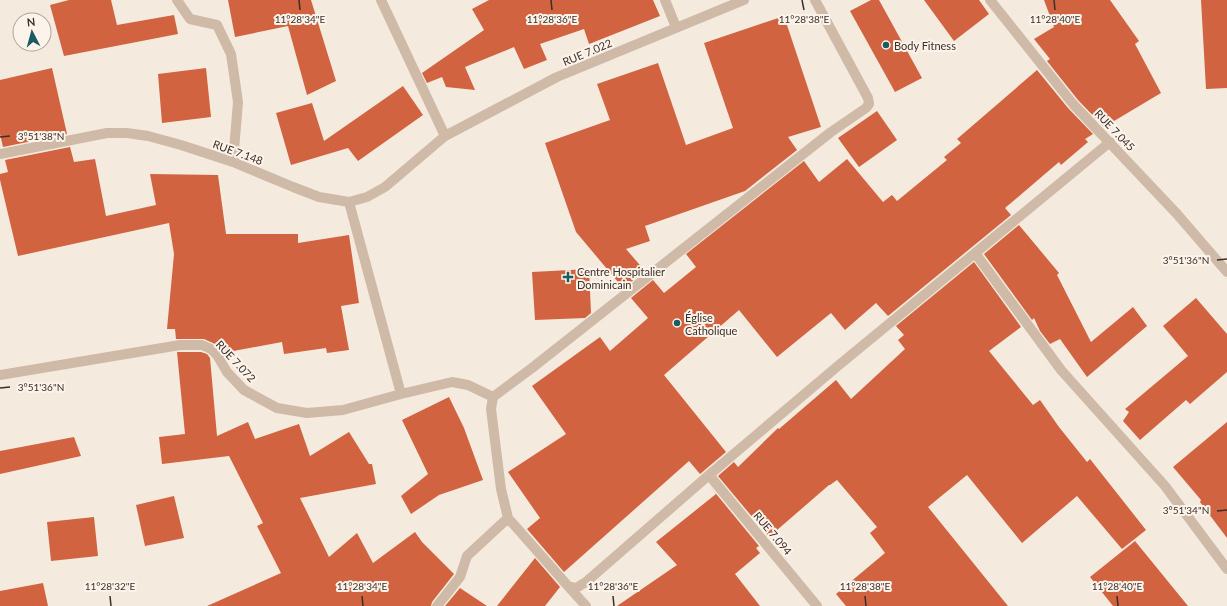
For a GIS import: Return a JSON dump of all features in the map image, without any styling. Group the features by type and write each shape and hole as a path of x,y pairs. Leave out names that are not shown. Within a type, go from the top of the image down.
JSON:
{"street":[{"path":"177,0 190,19 217,25 231,54 238,102 233,162"},
{"path":"382,0 445,136"},
{"path":"665,0 676,27"},
{"name":"RUE 7.022","path":"445,136 557,77 744,0"},
{"path":"586,606 508,518 501,489 491,409 493,397 532,368 825,137 870,104 815,0"},
{"name":"RUE 7.045","path":"990,0 1073,104 1177,214 1227,272"},
{"name":"RUE 7.148","path":"0,154 107,133 127,133 148,136 181,145 233,162 319,197 349,202 367,197 385,187 445,136"},
{"path":"568,586 576,588 586,582 833,370 1110,142"},
{"path":"349,202 401,394"},
{"path":"975,253 1061,370 1165,486 1227,569"},
{"name":"RUE 7.072","path":"0,375 180,345 202,345 211,349 217,355 227,372 244,390 277,408 307,413 343,410 452,382 468,384 493,397"},
{"name":"RUE 7.094","path":"709,475 818,606"},
{"path":"438,606 460,577 468,556 508,518"}],"building":[{"path":"69,0 111,0 117,25 174,15 178,34 64,56 50,5"},
{"path":"228,0 311,0 336,81 307,95 288,26 235,37"},
{"path":"489,0 653,0 660,16 589,44 584,29 540,44 547,60 524,69 514,47 465,67 475,90 446,87 442,77 427,83 422,73 484,30 472,9"},
{"name":"Body Fitness","path":"871,0 879,0 922,78 895,92 850,11"},
{"path":"924,0 979,0 989,14 954,41"},
{"path":"1044,0 1110,0 1139,41 1135,44 1161,93 1104,127 1078,100 1047,61 1050,59 1034,39 1054,27"},
{"path":"1201,0 1227,0 1227,88 1206,89"},
{"path":"784,16 821,127 788,137 797,150 745,191 645,226 650,241 626,249 645,271 623,288 576,232 545,143 610,120 597,84 658,63 686,145 733,128 704,43"},
{"path":"52,68 67,134 3,147 0,134 0,80"},
{"path":"206,68 211,117 162,123 158,74"},
{"path":"1037,70 1068,108 1093,134 1085,139 1088,142 1061,165 1059,162 1005,208 1011,215 888,316 876,303 845,330 831,313 777,357 739,310 664,375 726,452 700,474 689,461 564,572 527,529 540,518 508,472 566,434 532,386 600,337 610,351 648,318 631,298 653,280 664,293 696,267 686,254 804,161 819,182 847,159 883,202 892,195 897,201 947,160 944,157 961,143 957,139"},
{"path":"403,86 423,115 358,161 348,148 291,165 276,113 312,103 324,141"},
{"path":"877,111 897,140 859,167 838,138"},
{"path":"70,147 74,162 95,159 106,216 156,205 150,174 218,175 226,234 298,234 298,243 349,235 359,303 341,306 349,350 327,353 326,348 284,354 282,342 223,353 215,344 204,339 176,339 175,329 167,329 174,254 169,223 18,256 0,180 0,174 8,172 5,160"},
{"path":"1019,225 1059,273 1057,275 1091,342 1133,307 1147,326 1087,377 1060,339 1050,344 1040,331 1034,318 1032,320 984,254"},
{"path":"974,262 1021,327 989,351 1033,405 1040,400 1087,462 1090,459 1146,530 1122,549 1077,496 1022,543 967,475 928,507 1008,606 846,606 836,594 885,553 870,533 877,527 837,480 829,485 769,537 718,476 734,462 738,467 778,428 779,429 836,380 851,399 905,349 898,340 904,335 896,326"},
{"path":"589,269 591,313 585,318 535,320 532,272"},
{"path":"1196,298 1227,334 1227,372 1190,404 1186,400 1140,440 1123,421 1129,412 1125,409 1188,356 1163,326"},
{"path":"177,352 201,352 207,354 210,358 217,436 248,422 255,439 299,424 310,456 349,432 369,464 372,464 376,484 300,498 329,557 357,533 373,563 415,532 422,542 454,574 432,602 431,606 207,606 281,573 257,526 263,523 229,456 162,464 159,437 185,434"},
{"path":"449,397 464,428 483,480 439,495 411,514 401,496 428,474 402,420"},
{"path":"1227,422 1227,538 1200,502 1201,500 1173,467"},
{"path":"74,437 81,456 0,474 0,451"},
{"path":"708,484 759,546 756,548 760,553 735,574 760,606 617,606 677,565 656,542 716,494"},
{"path":"174,496 184,538 145,546 136,505"},
{"path":"94,517 98,556 51,561 47,522"},
{"path":"1135,541 1188,606 1113,606 1090,577"},
{"path":"535,558 560,587 545,606 497,606"},
{"path":"43,583 48,606 0,606 0,591"},
{"path":"460,588 487,606 445,606"}],"place":[{"name":"Body Fitness","path":"886,45"},
{"name":"Centre Hospitalier Dominicain","path":"568,277"},
{"name":"Église Catholique","path":"677,323"}]}
